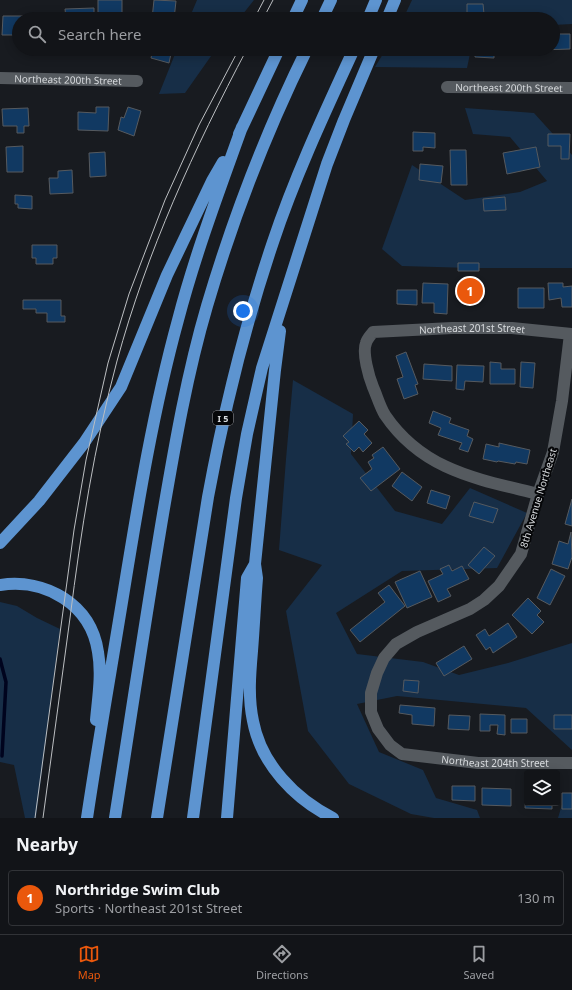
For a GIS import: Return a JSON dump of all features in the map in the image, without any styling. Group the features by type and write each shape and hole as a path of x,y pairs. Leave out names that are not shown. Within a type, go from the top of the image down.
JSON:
{"highway":[{"path":"296,12 302,0"},
{"path":"325,12 331,0"},
{"path":"371,12 376,0"},
{"path":"390,12 395,0"},
{"path":"88,813 140,496 164,373 194,264 220,186 242,128 276,56"},
{"path":"115,818 144,623 178,429 196,349 225,248 246,190 267,135 304,56"},
{"name":"I 5","path":"157,818 208,497 219,436 243,336 273,240 290,195 311,142 351,56"},
{"path":"193,813 236,498 247,434 262,368 327,164 371,56"},
{"path":"0,543 40,501 84,443 121,387 167,275 212,181 242,128"},
{"path":"291,277 281,327 275,370 255,564 257,578 250,704 254,728 270,763 290,788 310,805 333,818"},
{"path":"227,818 247,578 255,564"},
{"path":"0,585 36,585 60,595 84,617 92,632 98,652 99,663 92,789"}],"street":[{"name":"Northeast 200th Street","path":"0,78 137,81"},
{"name":"Northeast 200th Street","path":"446,87 572,88"},
{"name":"Northeast 201st Street","path":"538,494 468,476 433,461 407,441 384,414 370,380 366,358 366,343 373,332 452,328 512,328 571,334"},
{"name":"8th Avenue Northeast","path":"418,757 402,754 390,745 378,729 371,712 371,693 377,673 384,658 396,644 417,632 470,609 484,600 499,586 521,554 538,494 553,452 562,401 571,334"},
{"name":"Northeast 204th Street","path":"418,757 478,763 572,763"}],"shaded area":[{"path":"197,0 254,0 245,12 192,12"},
{"path":"412,0 572,0 572,24 560,25 560,12 406,12"},
{"path":"174,56 211,56 185,93 159,94"},
{"path":"382,56 470,56 467,68 375,67"},
{"path":"465,108 534,113 572,155 572,268 402,266 382,249 412,165 465,200 520,192 547,181 510,137 473,134"},
{"path":"464,277 477,277 476,305 462,304"},
{"path":"293,380 353,414 351,454 395,511 442,524 470,488 527,513 497,568 402,571 336,613 357,654 423,662 459,675 508,663 572,643 572,750 526,708 397,696 357,704 379,752 423,770 436,798 477,810 480,818 434,818 411,814 349,784 308,731 286,611 322,565 279,550"},
{"path":"0,602 17,606 60,629 36,818 25,818 14,765 0,762"},
{"path":"572,800 572,818 558,818 563,801"}],"building":[{"path":"98,0 122,0 122,12 98,12"},
{"path":"154,0 176,1 175,12 153,12"},
{"path":"467,4 483,4 484,12 467,12"},
{"path":"94,8 94,12 65,12 65,9"},
{"path":"3,16 12,16 12,35 2,35"},
{"path":"560,34 570,34 570,49 560,49"},
{"path":"151,56 170,56 169,63 151,58"},
{"path":"494,56 494,58 475,57"},
{"path":"96,107 109,107 108,131 78,130 78,112 96,113"},
{"path":"128,107 141,111 134,136 118,130 121,117 124,118"},
{"path":"28,108 29,126 24,126 24,133 17,133 17,126 3,126 2,109"},
{"path":"413,132 435,133 435,148 423,147 423,151 413,151"},
{"path":"548,134 570,134 569,159 561,159 561,146 548,146"},
{"path":"23,146 23,172 7,172 6,147"},
{"path":"536,147 540,167 507,174 503,153"},
{"path":"450,150 466,150 467,185 451,185"},
{"path":"105,152 106,176 90,177 89,153"},
{"path":"420,164 443,166 441,183 419,180"},
{"path":"72,170 73,193 50,194 49,178 58,178 58,171"},
{"path":"15,195 32,196 32,209 18,208 18,204 15,204"},
{"path":"505,197 506,210 484,211 483,199"},
{"path":"32,245 57,245 57,258 53,258 53,264 36,264 36,258 32,258"},
{"path":"458,263 479,263 479,271 458,271"},
{"path":"423,283 448,284 447,314 434,313 434,303 422,303"},
{"path":"548,283 563,283 563,287 572,286 572,307 562,307 561,298 549,300"},
{"path":"518,288 544,288 544,308 518,308"},
{"path":"397,290 417,290 417,305 397,304"},
{"path":"23,300 61,300 61,316 65,316 65,322 47,322 47,313 36,313 36,309 23,309"},
{"path":"406,352 418,384 415,385 418,394 404,399 397,379 403,377 396,356"},
{"path":"490,362 501,363 501,369 515,369 515,384 490,384"},
{"path":"521,362 535,363 533,388 520,387"},
{"path":"424,364 452,366 452,381 423,379"},
{"path":"457,365 484,366 483,382 465,381 464,390 456,389"},
{"path":"433,411 451,418 449,423 469,430 467,436 473,439 468,452 459,449 462,443 438,435 441,428 429,423"},
{"path":"359,421 368,430 364,434 372,443 363,452 359,447 354,452 346,444 349,442 343,436"},
{"path":"499,443 530,450 527,464 516,462 515,464 497,462 483,459 486,444 499,447"},
{"path":"383,447 400,469 371,491 360,478 372,469 368,462 374,458 372,455"},
{"path":"402,472 422,487 412,501 392,486"},
{"path":"431,490 450,496 446,509 427,503"},
{"path":"572,499 572,526 565,524"},
{"path":"474,502 498,509 493,523 469,516"},
{"path":"571,532 572,557 568,569 552,564 559,541 568,544"},
{"path":"484,547 495,556 479,574 468,565"},
{"path":"449,565 452,571 462,566 469,579 447,589 451,596 438,602 428,581 443,574 440,569"},
{"path":"551,569 565,576 550,605 537,598"},
{"path":"420,571 432,597 407,608 395,582"},
{"path":"389,585 405,606 360,642 350,630 385,602 378,593"},
{"path":"528,598 541,611 537,615 544,622 532,634 512,615"},
{"path":"508,623 517,637 493,653 490,647 486,650 476,635 485,629 489,636"},
{"path":"464,646 472,659 444,676 436,663"},
{"path":"404,680 419,681 418,693 403,691"},
{"path":"400,705 435,708 434,726 412,724 412,715 399,713"},
{"path":"480,714 505,715 505,735 497,734 498,725 490,725 490,731 480,731"},
{"path":"449,715 470,716 469,730 448,729"},
{"path":"554,715 572,715 572,729 554,729"},
{"path":"511,719 527,719 527,733 511,733"},
{"path":"452,786 475,786 475,801 452,800"},
{"path":"482,788 511,789 511,806 482,805"},
{"path":"562,793 572,793 572,809 562,809"},
{"path":"525,806 552,806 552,809 525,808"}],"waterway":[{"path":"0,659 6,682 2,756"}],"tram line":[{"path":"258,12 264,0"},
{"path":"267,12 273,0"},
{"path":"35,818 74,530 86,460 108,363 129,294 165,200 199,125 235,56"},
{"path":"43,818 84,521 95,457 117,361 129,320 157,240 173,201 190,163 243,56"}],"place":[{"name":"Northridge Swim Club","path":"470,291"}]}
